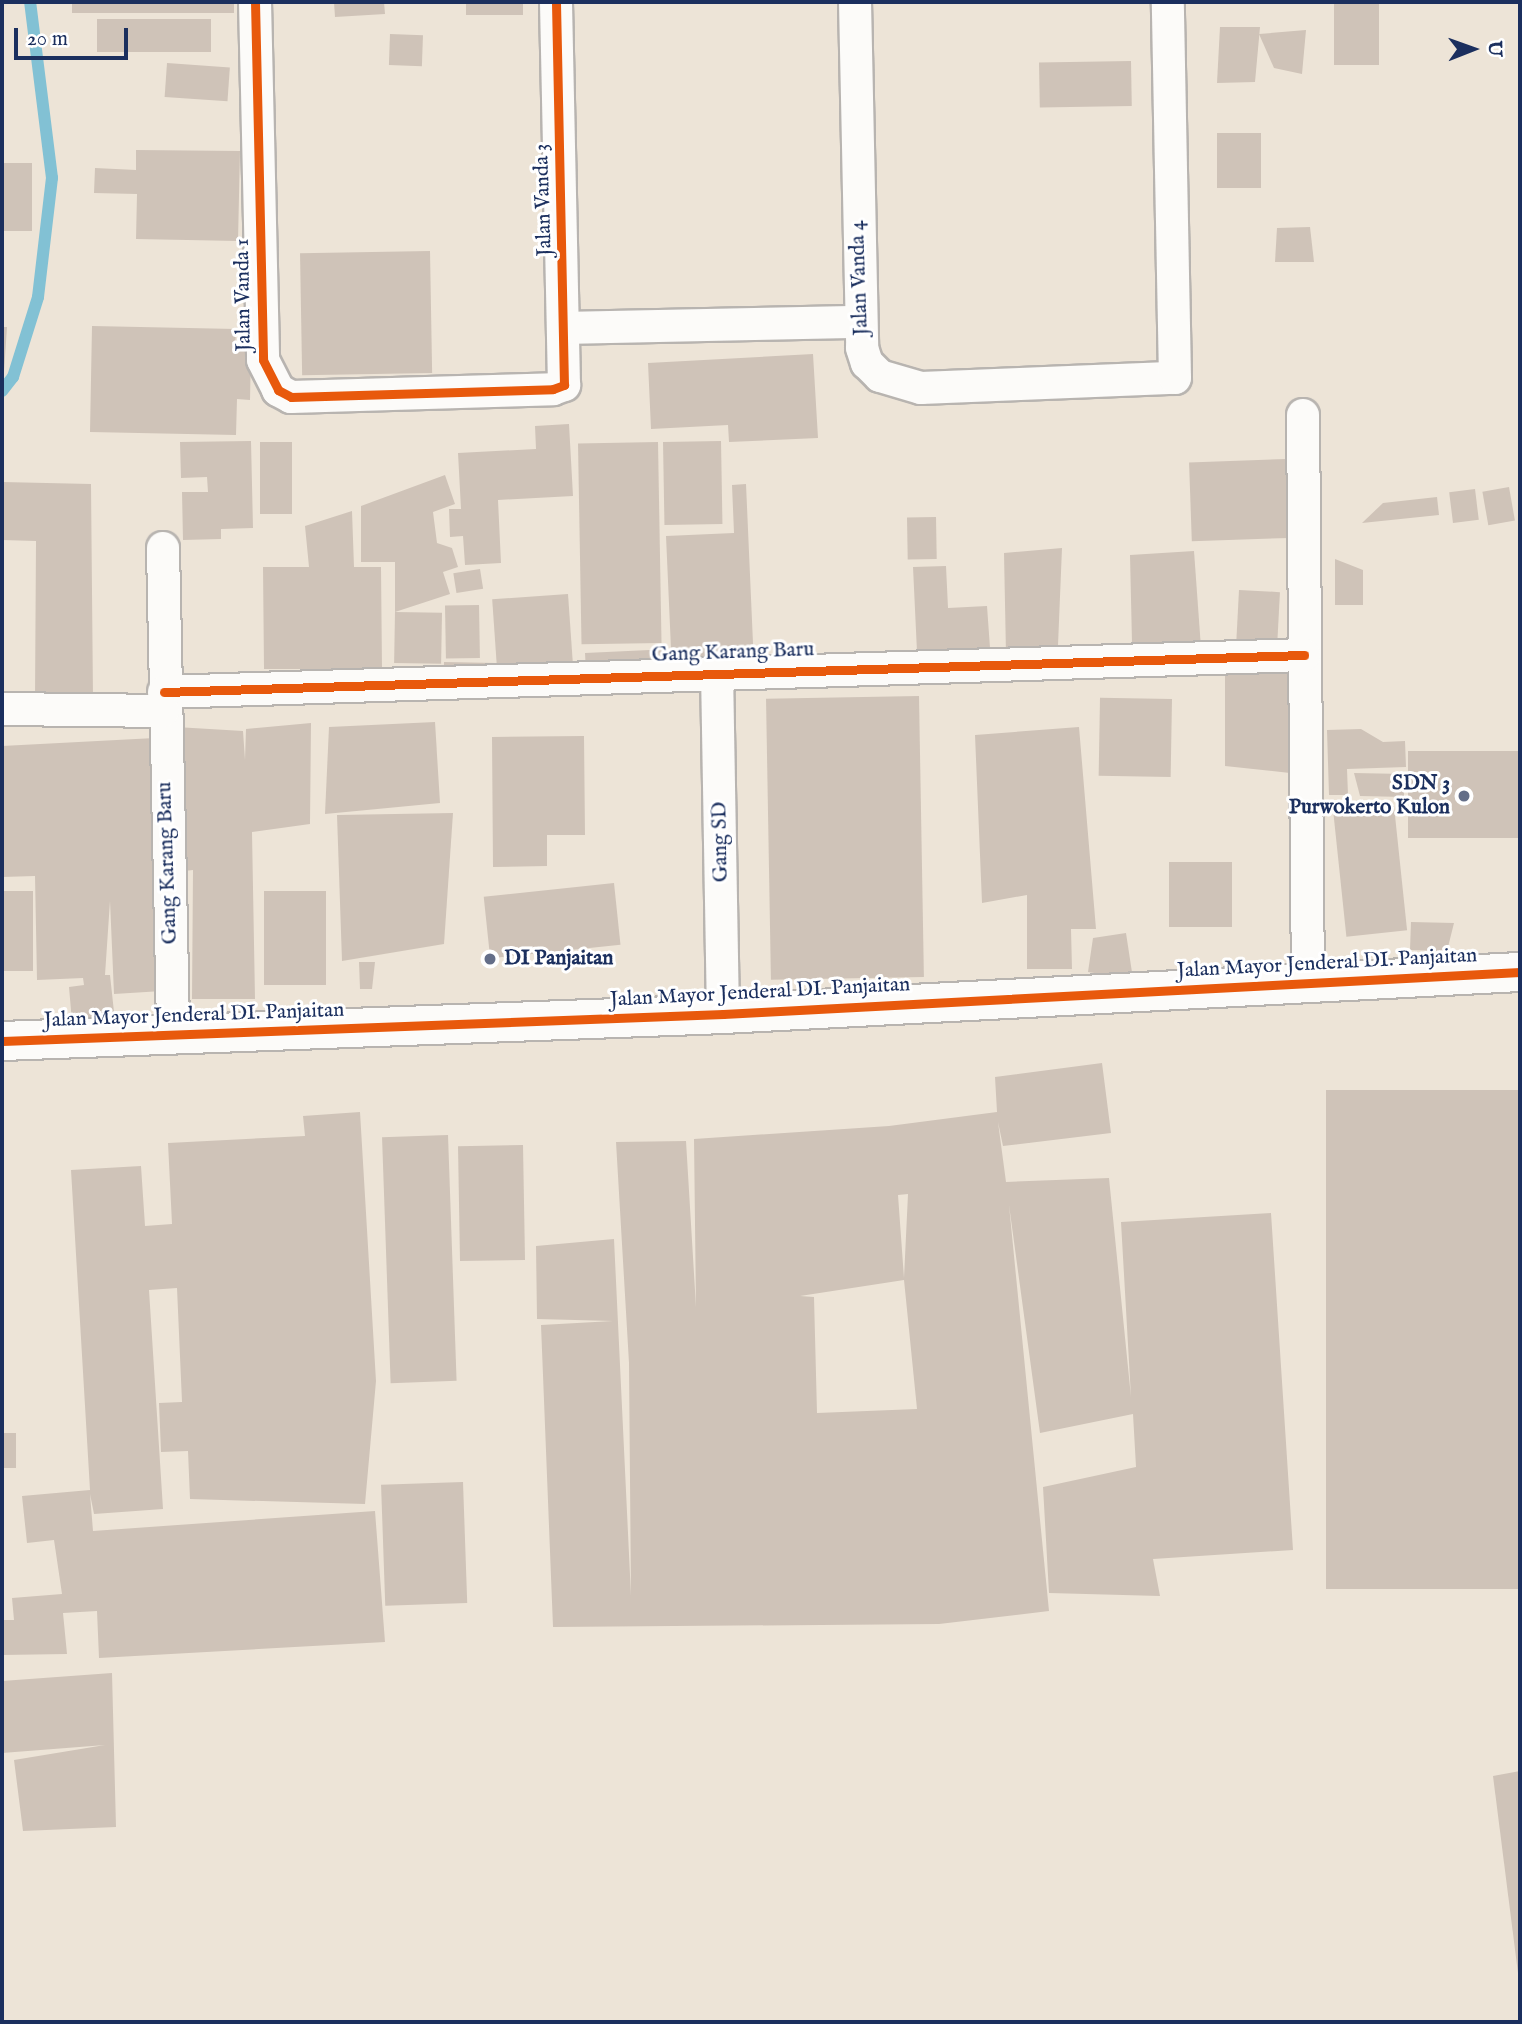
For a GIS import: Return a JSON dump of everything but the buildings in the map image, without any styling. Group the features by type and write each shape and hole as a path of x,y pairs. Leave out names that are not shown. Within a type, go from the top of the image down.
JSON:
{"street":[{"name":"Jalan Vanda 1","path":"255,2 262,360 278,390 291,397 553,389"},
{"name":"Jalan Vanda 3","path":"553,389 566,380 556,2"},
{"name":"Jalan Vanda 4","path":"855,2 859,322 867,363 899,385 921,388 1175,378 1168,2"},
{"path":"566,328 859,322"},
{"path":"1303,415 1308,982"},
{"name":"Gang Karang Baru","path":"163,548 164,702 173,1034"},
{"name":"Gang Karang Baru","path":"164,702 717,671 1304,655"},
{"name":"Gang SD","path":"717,671 723,1014"},
{"path":"2,709 164,702"},
{"name":"Jalan Mayor Jenderal DI. Panjaitan","path":"2,1041 723,1014 1520,972"}],"waterway":[{"path":"2,391 13,377 38,297 52,178 30,2"}],"cycle path":[{"path":"255,2 263,360 278,390 291,397 553,389 564,385 556,2"},
{"path":"164,692 1304,655"},
{"path":"2,1041 723,1014 1520,972"}],"place":[{"name":"SDN 3 Purwokerto Kulon","path":"1464,796"},
{"name":"DI Panjaitan","path":"490,959"}]}
